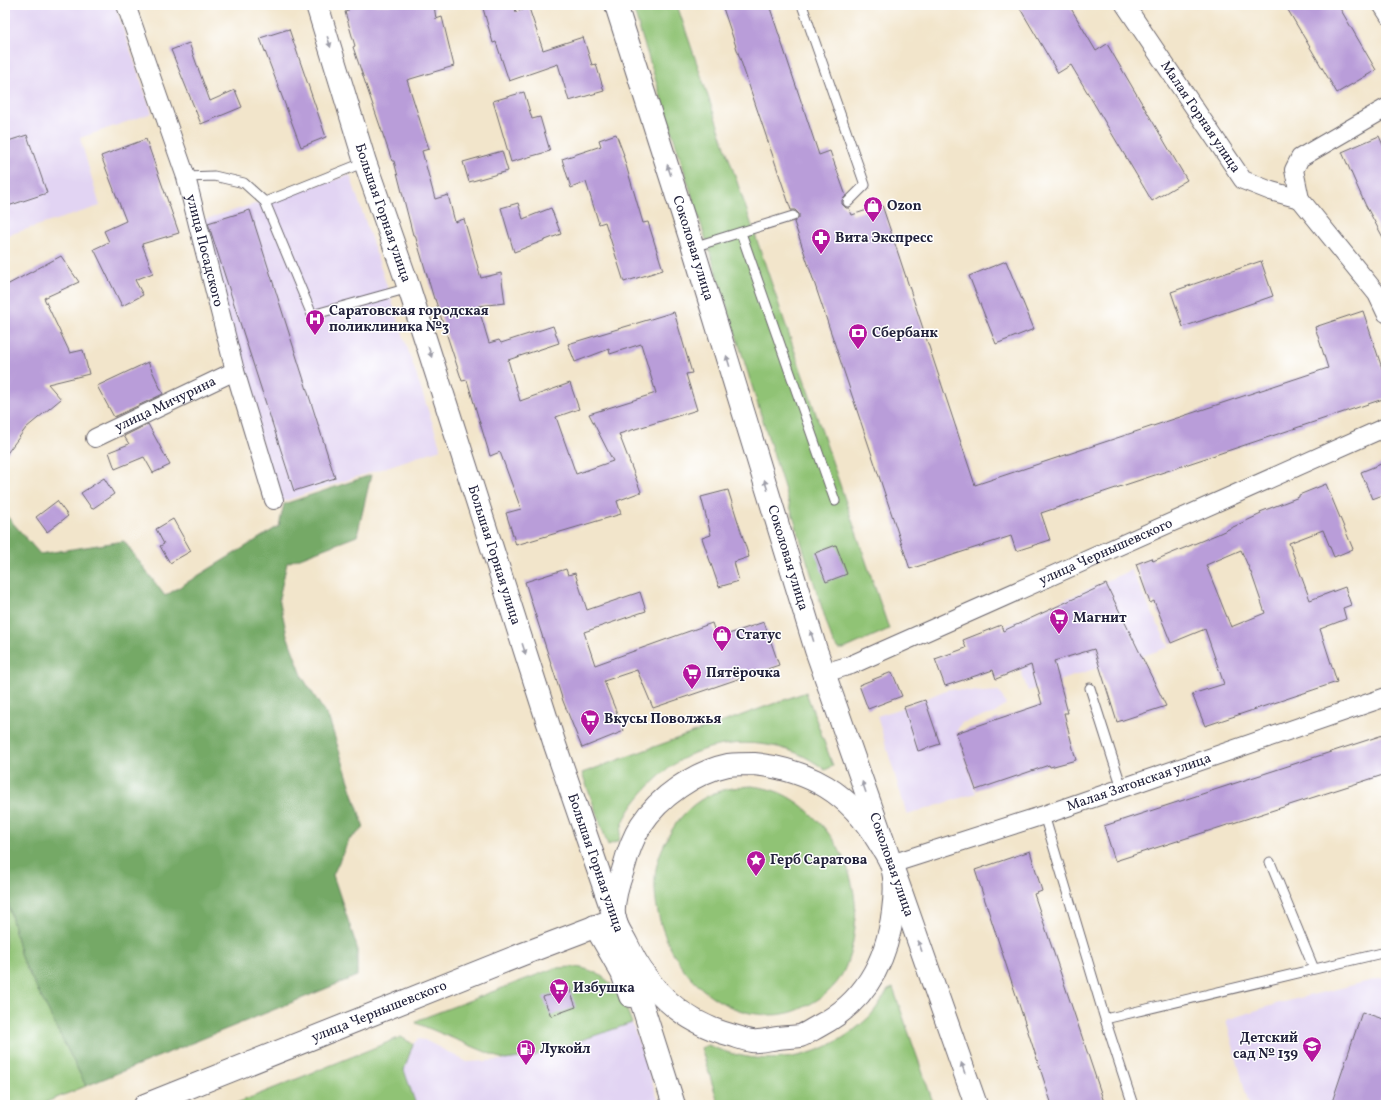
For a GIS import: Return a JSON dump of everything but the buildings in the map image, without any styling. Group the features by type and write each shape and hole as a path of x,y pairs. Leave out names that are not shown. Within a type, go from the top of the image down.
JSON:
{"main road":[{"name":"Большая Горная улица","path":"317,5 365,162 410,288 552,737 605,923 674,1105"},
{"name":"Соколовая улица","path":"616,5 694,247 824,673 976,1105"},
{"path":"605,923 653,987 692,1019 717,1032 753,1041 801,1035 832,1019 858,998 873,976 884,954 890,934 895,886 891,864 873,833 854,808 825,786 806,775 775,766 754,764 729,765 708,772 672,792 655,807 640,826 605,923 646,1038 667,1105"},
{"name":"улица Чернышевского","path":"145,1105 605,923"}],"street":[{"name":"улица Посадского","path":"126,5 186,177 235,371 274,500"},
{"name":"Малая Горная улица","path":"1125,5 1243,180 1271,191 1300,199"},
{"path":"1386,108 1300,158 1294,170 1300,199 1377,294 1386,313"},
{"name":"улица Мичурина","path":"95,438 235,371"},
{"name":"улица Чернышевского","path":"824,673 851,665 1386,427"},
{"name":"Малая Затонская улица","path":"891,864 1044,815 1386,696"}],"lane":[{"path":"802,5 865,185 848,202"},
{"path":"1377,5 1386,19"},
{"path":"265,202 365,162"},
{"path":"186,177 214,176 244,183 265,202 312,315 410,288"},
{"path":"694,247 792,216"},
{"path":"741,233 836,501"},
{"path":"1090,688 1122,788"},
{"path":"1044,815 1105,1019 1133,1105"},
{"path":"1270,862 1314,969"},
{"path":"1105,1019 1386,952"}],"shaded area":[{"path":"5,5 115,5 152,113 80,138 100,206 5,236"},
{"name":"Саратовская городская поликлиника №3","path":"350,175 441,449 281,502 189,224"},
{"path":"1131,570 1169,647 1099,671 1097,668 1028,691 1005,626"},
{"path":"948,689 983,692 999,691 1006,704 995,713 961,723 956,733 976,793 907,815 877,716 911,705"},
{"name":"Детский сад № 139","path":"1386,977 1386,1105 1249,1105 1226,1020 1279,1003"},
{"name":"Лукойл","path":"632,1023 660,1105 416,1105 404,1070 413,1044 418,1039 425,1040 467,1062 505,1060 534,1056"}],"green space":[{"path":"632,5 677,5 889,629 844,649 838,649 833,643"},
{"path":"371,475 357,536 287,563 279,598 287,635 303,678 329,719 364,828 349,840 333,875 357,947 357,976 86,1086 21,957 5,889 5,514 40,554 124,541 165,596 279,526 284,504"},
{"path":"806,692 833,766 825,770 811,760 796,753 779,747 762,744 727,744 694,753 674,765 653,782 628,813 623,823 619,841 608,845 582,773"},
{"path":"752,786 772,790 788,797 808,811 826,830 846,865 852,883 855,903 853,943 844,971 839,979 829,991 816,1001 794,1011 782,1014 763,1015 750,1013 729,1006 709,995 693,980 679,962 668,943 660,921 656,899 655,877 658,861 669,835 680,818 700,800 711,794 728,789"},
{"path":"5,890 21,957 86,1086 39,1105 5,1105"},
{"path":"578,967 600,975 608,981 619,995 632,1023 534,1056 505,1060 416,1023 418,1020 555,968"},
{"path":"893,988 934,1105 719,1105 701,1048 708,1045 729,1053 772,1059 793,1057 813,1052 833,1043 851,1032 869,1017 877,1008 888,990"},
{"path":"401,1037 413,1044 404,1070 416,1105 232,1105"}],"place":[{"name":"Ozon","path":"873,223"},
{"name":"Вита Экспресс","path":"821,255"},
{"name":"Саратовская городская поликлиника №3","path":"315,336"},
{"name":"Сбербанк","path":"858,350"},
{"name":"Магнит","path":"1059,635"},
{"name":"Статус","path":"722,652"},
{"name":"Пятёрочка","path":"692,690"},
{"name":"Вкусы Поволжья","path":"590,736"},
{"name":"Герб Саратова","path":"756,877"},
{"name":"Избушка","path":"559,1005"},
{"name":"Детский сад № 139","path":"1312,1063"},
{"name":"Лукойл","path":"526,1066"}]}
